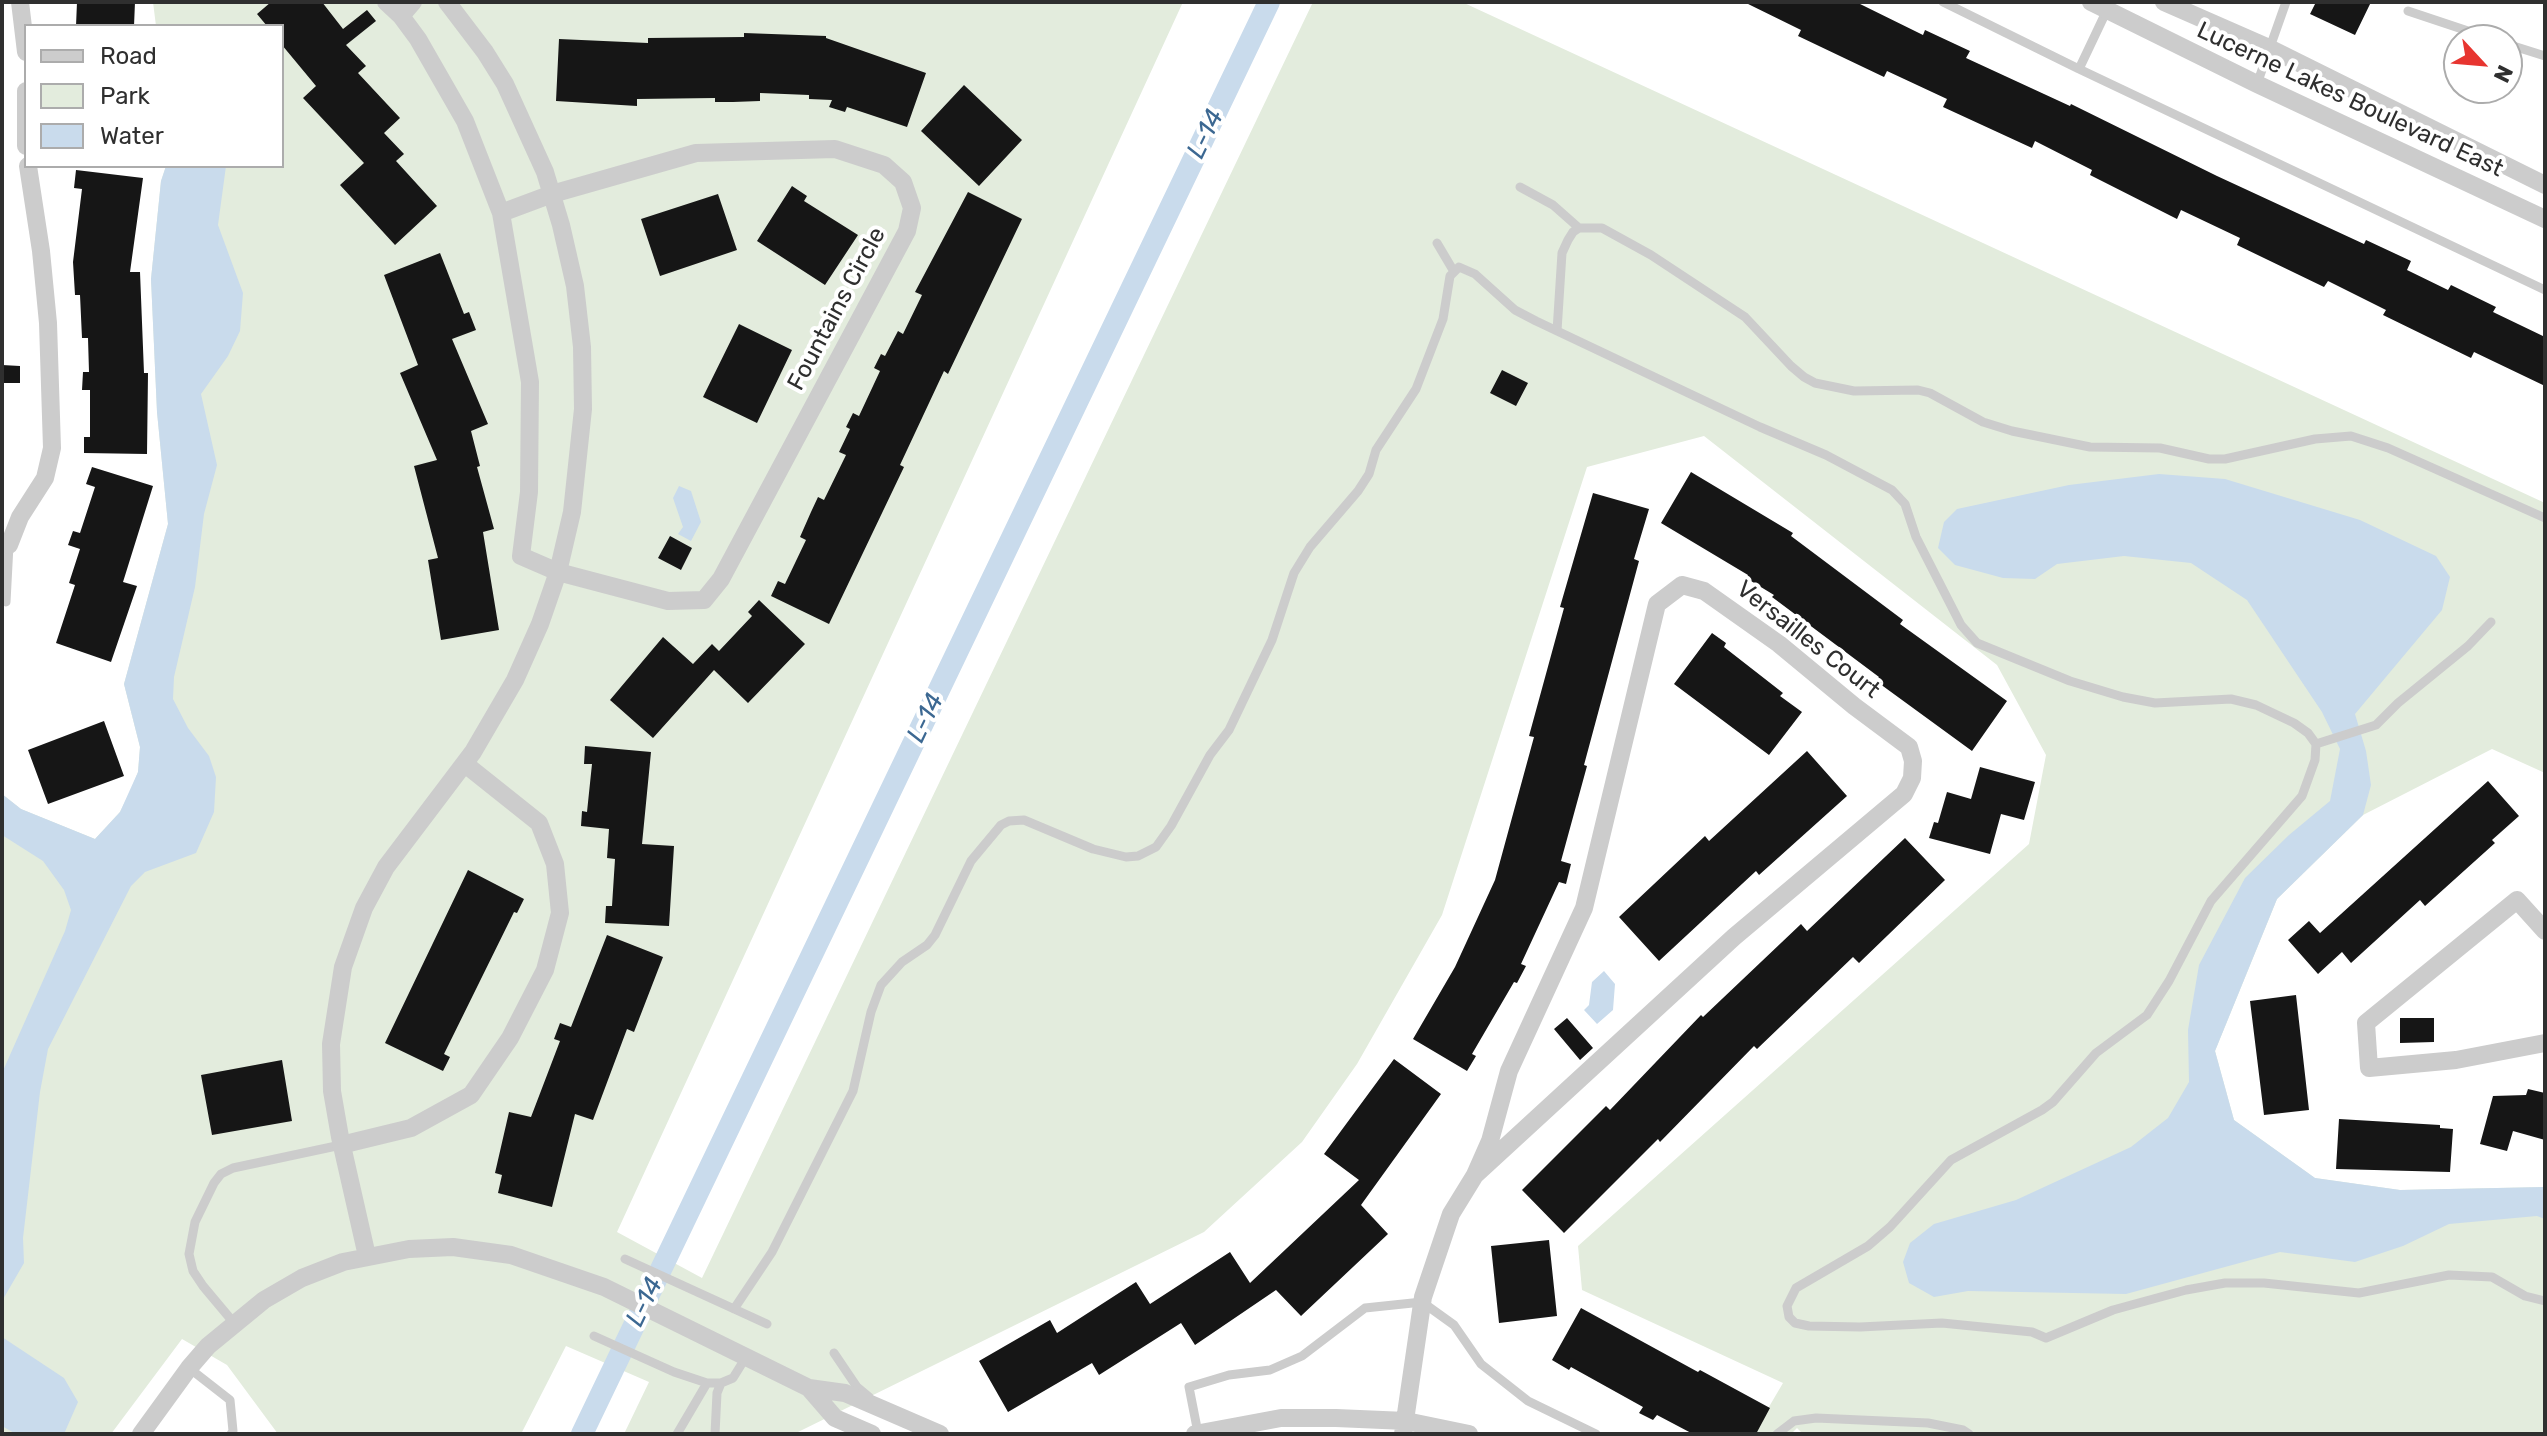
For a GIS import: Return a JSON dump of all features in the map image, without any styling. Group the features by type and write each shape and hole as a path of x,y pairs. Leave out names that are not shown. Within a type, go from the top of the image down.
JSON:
{"street":[{"path":"20,2 24,35"},
{"path":"386,2 407,9 418,39 465,121 501,213 530,382 529,492 521,556 558,572"},
{"path":"367,1256 341,1145 332,1091 334,1013 347,952 364,908 386,867 465,764 515,680 540,624 558,572 572,512 583,409 582,347 575,286 552,194 529,134 505,84 447,2"},
{"name":"Lucerne Lakes Boulevard East","path":"2164,2 2269,48 2545,185"},
{"name":"Lucerne Lakes Boulevard East","path":"2103,5 2257,84 2545,219"},
{"name":"Fountains Circle","path":"552,194 586,187 696,153 835,149 884,165 903,182 912,208 907,231 721,579 704,600 668,601 558,572"},
{"path":"6,544 45,478 52,448 48,323 28,168"},
{"path":"501,213 552,194"},
{"name":"Versailles Court","path":"1404,1427 1422,1302 1434,1261 1451,1214 1475,1175 1490,1141 1509,1071 1584,908 1657,604 1682,585 1704,591 1779,644 1909,747 1913,761 1912,778 1904,794 1702,965 1475,1175"},
{"path":"341,1145 411,1128 471,1095 510,1038 545,970 560,913 555,864 539,823 465,764"},
{"path":"2545,931 2517,900 2366,1023 2369,1068 2456,1060 2545,1043"},
{"path":"141,1434 189,1368 234,1323 264,1300 302,1278 367,1256 409,1249 453,1247 483,1250 553,1268 604,1287 809,1388 845,1393 940,1434"},
{"path":"809,1388 835,1418 872,1434"},
{"path":"1197,1434 1281,1418 1469,1434"}],"lane":[{"path":"1943,2 2545,290"},
{"path":"2257,84 2286,2"},
{"path":"2079,69 2103,5"},
{"path":"2408,11 2447,24"},
{"path":"2523,49 2545,56"},
{"path":"1520,187 1553,205 1579,228"},
{"path":"1557,331 1562,253 1573,232 1579,228 1602,228 1614,232 1745,317 1791,366 1815,383 1854,391 1918,390 1944,399 1983,422 2012,431 2090,447 2160,448 2209,459 2225,459 2315,439 2351,436 2388,448 2545,518"},
{"path":"734,1309 768,1261 853,1091 871,1012 881,985 902,962 927,945 935,935 961,879 990,837 1009,821 1024,820 1093,849 1126,857 1147,853 1156,847 1171,826 1210,755 1229,730 1272,640 1294,573 1310,547 1358,491 1369,474 1376,450 1416,389 1443,319 1453,270 1437,243"},
{"path":"1453,270 1459,267 1475,274 1515,310 1826,455 1892,490 1905,504 1916,537 1961,625 1977,643 2070,681 2123,697 2155,703 2231,699 2256,705 2294,723 2308,733 2316,744 2315,760 2302,796 2211,901 2169,981 2147,1015 2096,1053 2053,1102 1951,1160 1890,1227 1868,1246 1801,1284 1789,1299 1789,1317 1800,1326 1942,1323 2032,1332 2046,1338 2113,1310 2225,1283 2264,1283 2359,1293 2449,1275 2492,1277 2525,1296 2545,1301"},
{"path":"6,544 6,602"},
{"path":"2316,744 2376,725 2468,646 2491,622"},
{"path":"234,1323 193,1271 189,1254 189,1240 195,1222 214,1183 221,1174 233,1168 341,1145"},
{"path":"625,1259 767,1324"},
{"path":"1197,1434 1189,1387 1229,1375 1270,1370 1302,1356 1365,1308 1422,1302 1454,1325 1481,1364 1528,1401 1596,1434"},
{"path":"594,1336 674,1372 707,1383 721,1383 733,1378 746,1357"},
{"path":"834,1353 857,1387 884,1410"},
{"path":"189,1368 230,1400 231,1434"},
{"path":"677,1434 707,1383"},
{"path":"715,1434 717,1393 721,1383"},
{"path":"1777,1434 1794,1421 1816,1418 1928,1423 1969,1434"}],"green space":[{"path":"153,2 1183,2 617,1232 702,1278 1313,2 1462,2 2545,503 2545,773 2492,749 2363,815 2277,899 2215,1051 2234,1120 2315,1178 2400,1190 2545,1187 2545,1434 1803,1434 1797,1428 1791,1434 1753,1434 1783,1383 1582,1290 1578,1246 2029,844 2046,755 1997,665 1704,436 1587,467 1442,915 1357,1064 1302,1142 1204,1232 794,1434 624,1434 649,1382 566,1346 521,1434 278,1434 227,1365 182,1339 111,1434 2,1434 2,794 21,809 95,839 120,812 131,790 138,772 140,747 124,684 168,524 157,412 151,279 161,181 165,168 284,168 284,24 156,24"}],"water":[{"path":"165,168 226,168 218,225 243,293 240,331 228,356 201,394 217,465 204,514 195,587 174,677 173,699 188,728 209,756 216,777 214,812 196,853 145,872 131,886 48,1049 23,1238 24,1263 2,1301 2,1073 65,931 71,910 64,890 43,861 2,835 2,794 21,809 95,839 120,812 138,772 140,747 124,684 168,524 157,412 151,279 161,181"},
{"path":"2159,474 2225,479 2360,520 2436,556 2450,577 2442,610 2355,714 2366,751 2371,785 2363,815 2277,899 2215,1051 2234,1120 2315,1178 2400,1190 2545,1187 2545,1219 2537,1216 2449,1224 2403,1246 2355,1262 2280,1252 2126,1294 1968,1291 1934,1297 1909,1283 1903,1262 1910,1243 1934,1224 2016,1200 2131,1147 2168,1118 2189,1082 2188,1030 2199,965 2245,878 2330,801 2340,749 2322,712 2247,600 2191,563 2124,556 2057,564 2035,579 2003,578 1955,565 1938,548 1944,522 1957,509 2069,485"},
{"path":"679,486 691,491 701,522 691,541 678,534 683,527 673,498"},
{"path":"1604,971 1615,984 1613,1010 1597,1024 1584,1010 1589,1005 1592,982"},
{"path":"2,1337 64,1378 78,1402 64,1434 16,1434 2,1426"}],"building":[{"path":"77,2 135,2 134,24 76,24"},
{"path":"271,2 322,2 343,29 367,10 376,21 346,45 366,66 358,73 400,118 384,133 404,154 396,161 437,206 395,245 340,185 364,163 303,98 316,86 284,47 284,24 265,24 257,14"},
{"path":"1744,2 1856,2 1923,35 1925,30 1970,51 1966,58 2071,104 2217,176 2364,244 2366,240 2411,261 2407,270 2448,290 2451,285 2496,307 2493,312 2545,337 2545,386 2474,352 2471,358 2383,315 2386,310 2328,281 2324,287 2237,245 2240,238 2181,210 2177,219 2090,175 2092,170 2035,141 2032,148 1943,107 1947,99 1887,71 1884,77 1798,36 1801,30"},
{"path":"2316,2 2371,2 2355,35 2310,14"},
{"path":"744,33 826,36 926,73 907,127 847,107 845,112 829,107 832,100 809,99 809,95 760,93 760,101 733,102 715,102 715,98 637,99 637,106 556,101 559,39 648,43 648,38 744,37"},
{"path":"964,85 1022,140 979,186 921,131"},
{"path":"76,170 143,178 130,272 140,272 144,373 148,373 147,454 84,453 84,437 90,437 90,390 82,390 83,372 89,372 88,338 82,338 80,295 75,295 73,262 82,189 74,188"},
{"path":"792,186 807,196 804,201 858,235 825,285 757,241"},
{"path":"968,192 1022,219 948,374 944,371 900,465 904,467 829,624 771,596 778,581 785,584 806,540 800,537 818,497 824,500 846,455 839,452 850,429 846,427 853,413 859,416 880,371 874,368 881,354 885,356 898,331 903,334 922,295 915,292"},
{"path":"718,194 737,250 660,276 641,219"},
{"path":"440,253 464,314 469,312 476,330 452,339 488,424 471,431 494,529 483,532 499,630 441,640 428,560 438,558 414,466 437,460 400,373 418,365 384,275"},
{"path":"739,324 792,350 757,423 703,397"},
{"path":"2,365 20,366 20,383 2,383"},
{"path":"1502,370 1528,383 1516,406 1490,393"},
{"path":"92,467 153,486 123,582 137,586 111,662 56,643 75,585 69,583 80,549 68,545 73,531 80,533 95,487 86,484"},
{"path":"1691,472 1793,533 1791,536 1903,620 1900,624 2007,701 1972,751 1876,681 1879,677 1772,597 1774,595 1746,578 1748,575 1661,523"},
{"path":"1593,493 1649,509 1634,559 1639,561 1561,861 1571,864 1566,884 1559,882 1521,964 1526,966 1472,1054 1476,1056 1467,1071 1413,1039 1455,967 1495,880 1534,737 1529,736 1564,608 1560,607"},
{"path":"670,536 692,548 681,570 658,558"},
{"path":"759,600 805,644 748,703 714,670 653,738 610,700 663,637 693,664 712,644 719,651 752,616 748,612"},
{"path":"1712,633 1726,643 1724,647 1783,693 1780,696 1802,712 1769,755 1674,684"},
{"path":"104,721 124,776 48,804 28,750"},
{"path":"585,746 651,752 642,844 674,846 669,926 605,923 606,906 612,906 615,859 607,858 609,829 581,826 582,811 587,812 592,764 584,764"},
{"path":"1807,751 1847,796 1759,875 1756,871 1659,961 1619,917 1705,836 1709,841"},
{"path":"1980,767 2035,782 2024,820 2001,814 1990,854 1929,838 1934,822 1938,823 1947,792 1971,799"},
{"path":"2488,781 2519,816 2492,840 2495,843 2425,906 2420,900 2351,963 2342,952 2318,974 2288,940 2309,921 2320,933"},
{"path":"1905,838 1945,880 1859,963 1853,957 1757,1049 1754,1046 1660,1142 1658,1139 1564,1233 1522,1190 1606,1106 1610,1110 1701,1015 1703,1017 1801,924 1807,931"},
{"path":"468,870 524,899 517,913 514,912 444,1054 450,1057 443,1071 385,1043"},
{"path":"607,935 663,957 634,1032 627,1029 593,1120 575,1114 552,1207 498,1193 502,1175 495,1173 509,1112 531,1117 560,1041 554,1039 560,1023 571,1027"},
{"path":"2296,995 2309,1110 2264,1115 2250,1001"},
{"path":"1567,1018 1593,1048 1580,1060 1554,1029"},
{"path":"2400,1018 2434,1018 2434,1042 2400,1043"},
{"path":"1394,1059 1441,1094 1361,1205 1388,1234 1301,1316 1276,1290 1195,1345 1181,1323 1099,1375 1092,1363 1008,1412 979,1361 1050,1320 1057,1333 1136,1282 1150,1304 1230,1252 1250,1283 1359,1180 1324,1154"},
{"path":"282,1060 292,1121 212,1135 201,1075"},
{"path":"2528,1089 2545,1093 2545,1140 2513,1131 2507,1151 2480,1144 2493,1096 2526,1095"},
{"path":"2339,1119 2440,1125 2440,1128 2453,1129 2450,1172 2336,1169"},
{"path":"1549,1240 1557,1316 1499,1323 1491,1246"},
{"path":"1581,1308 1770,1408 1756,1434 1693,1434 1657,1415 1653,1420 1639,1413 1643,1407 1571,1367 1569,1370 1552,1360"}],"waterway":[{"name":"L-14","path":"582,1434 1269,2"}]}
